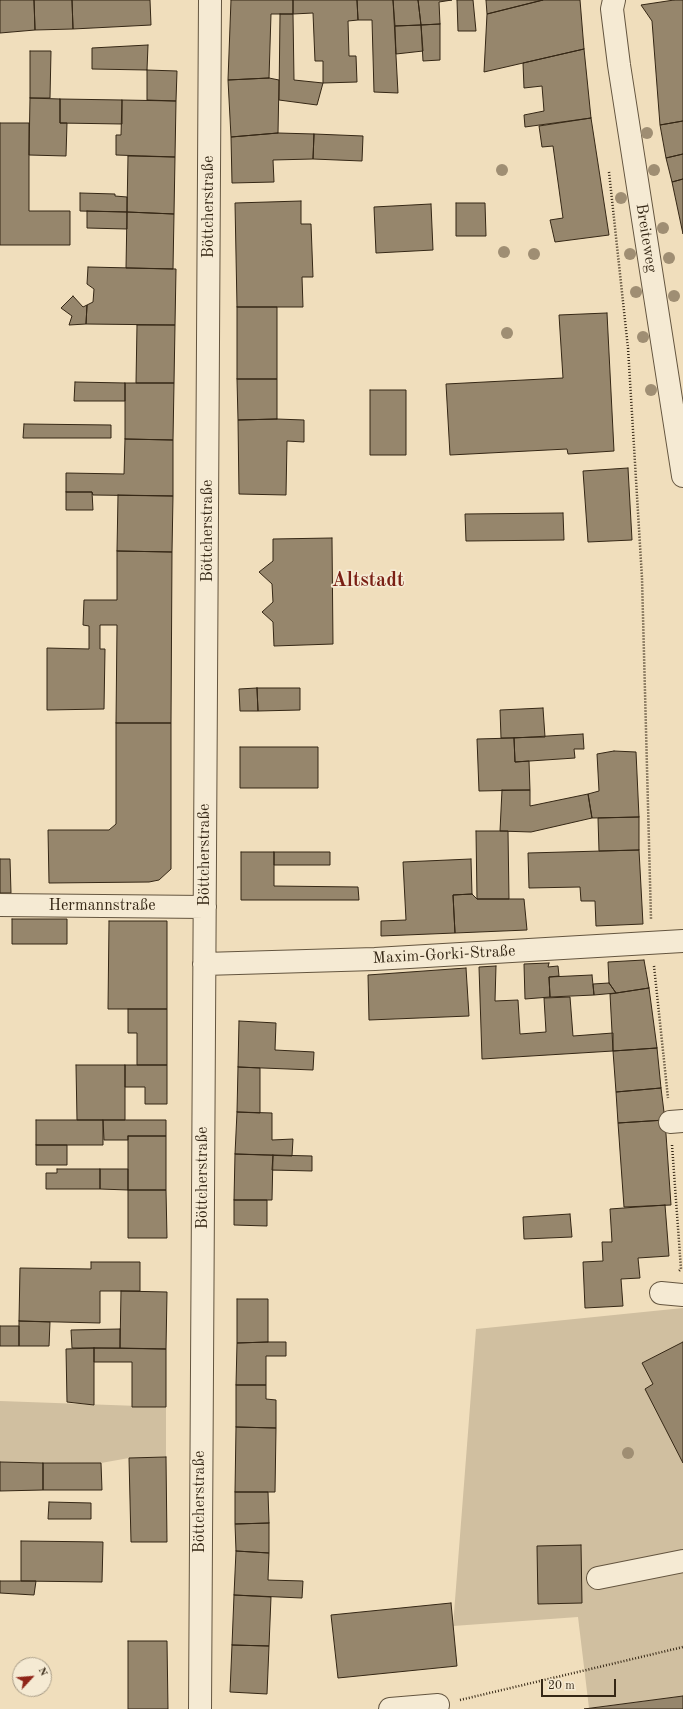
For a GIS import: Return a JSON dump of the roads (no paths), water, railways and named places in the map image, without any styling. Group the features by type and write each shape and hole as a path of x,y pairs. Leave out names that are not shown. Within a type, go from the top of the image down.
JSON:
{"street":[{"name":"Böttcherstraße","path":"200,1709 210,0"},
{"name":"Breiteweg","path":"614,0 612,9 619,65 683,476"},
{"name":"Hermannstraße","path":"0,905 205,907"},
{"name":"Maxim-Gorki-Straße","path":"204,964 375,959 683,941"},
{"path":"661,1293 683,1295"},
{"path":"598,1578 683,1562"},
{"path":"390,1709 438,1706"}],"district":[{"name":"Altstadt","path":"368,581"}]}
